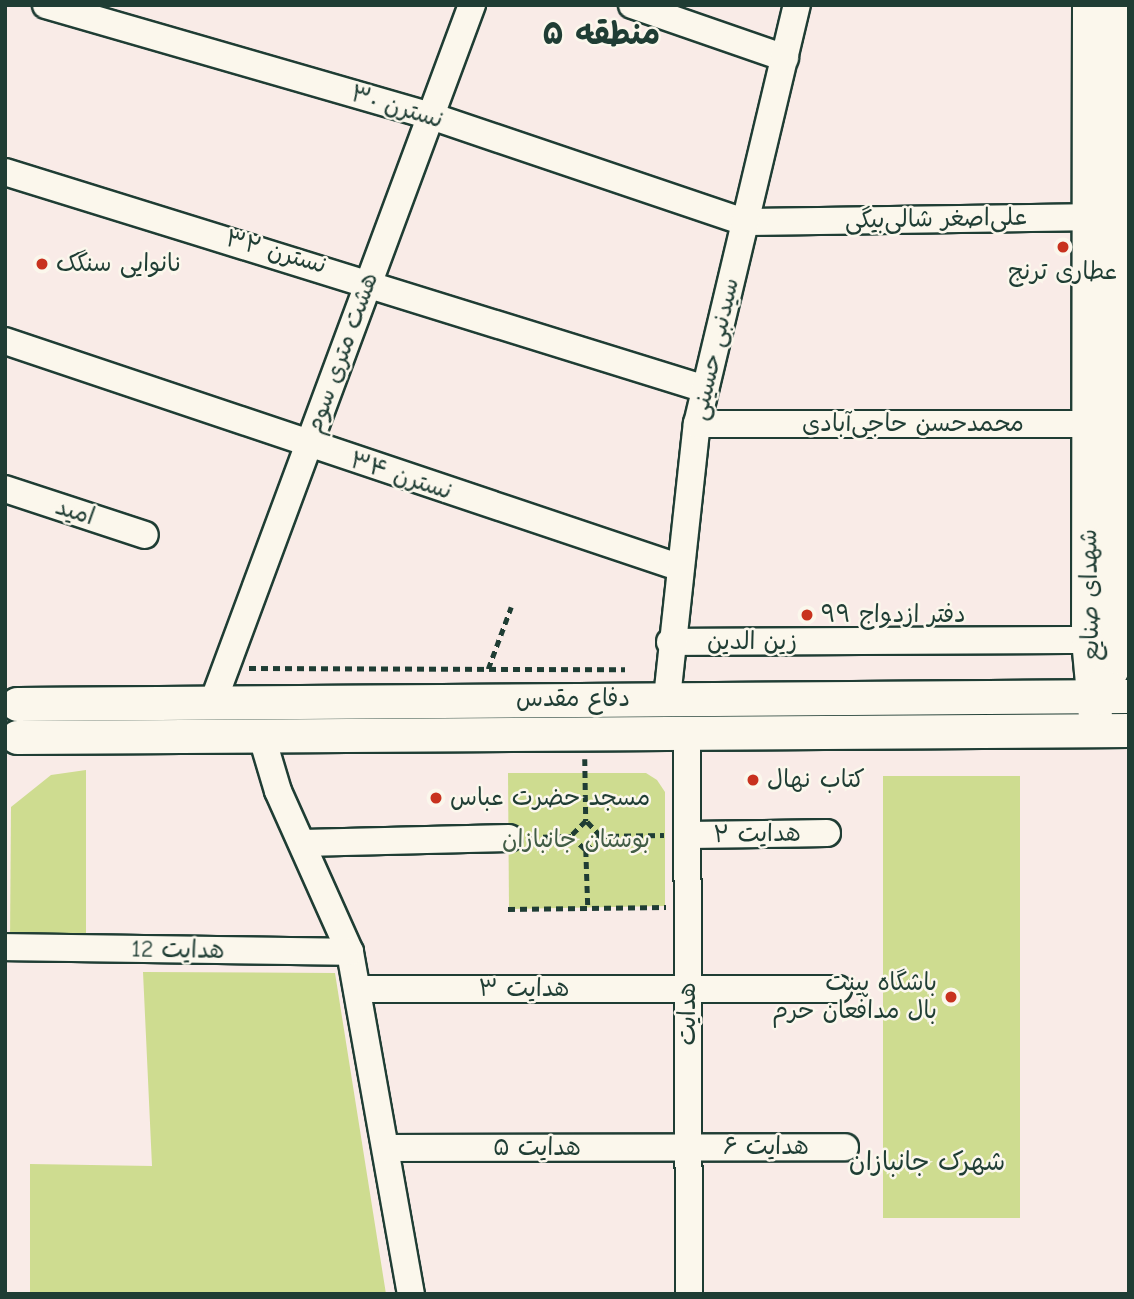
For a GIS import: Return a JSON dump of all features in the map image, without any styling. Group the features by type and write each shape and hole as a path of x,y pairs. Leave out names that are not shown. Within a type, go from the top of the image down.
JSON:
{"street":[{"name":"نسترن ۳۰","path":"46,5 431,116 744,222"},
{"name":"هشت متری سوم","path":"213,702 472,5"},
{"path":"632,5 785,58"},
{"name":"سیدنبی حسینی","path":"668,683 678,567 697,424 797,5"},
{"name":"شهدای صنایع","path":"1089,5 1112,217"},
{"name":"شهدای صنایع","path":"1094,731 1113,696 1112,217 1116,5"},
{"name":"نسترن ۳۲","path":"5,172 370,280 705,388"},
{"name":"علی‌اصغر شالی‌بیگی","path":"744,222 1112,217"},
{"name":"نسترن ۳۴","path":"5,341 308,445 678,567"},
{"name":"محمدحسن حاجی‌آبادی","path":"697,424 1112,424"},
{"name":"امید","path":"5,489 145,535"},
{"name":"زین الدین","path":"670,642 1112,640"},
{"name":"دفاع مقدس","path":"11,698 213,702 668,683 1113,696"},
{"path":"11,698 11,744"},
{"name":"دفاع مقدس","path":"11,744 261,734 584,737 1129,730"},
{"path":"261,734 303,843 350,952 360,989 411,1294"},
{"name":"هدایت","path":"687,735 689,1294"},
{"name":"هدایت ۲","path":"688,835 827,833"},
{"path":"303,843 509,838"},
{"name":"هدایت 12","path":"5,947 350,952"},
{"name":"هدایت ۳","path":"360,989 838,989"},
{"name":"هدایت ۵","path":"386,1148 688,1147"},
{"name":"هدایت ۶","path":"688,1147 845,1147"}],"path":[{"path":"488,668 511,607"},
{"path":"226,668 488,668 668,683"},
{"path":"584,737 586,821 600,836"},
{"path":"509,838 571,836 586,821"},
{"path":"586,850 600,836 688,835"},
{"path":"571,836 586,850 588,908"},
{"path":"508,909 688,907"}],"green space":[{"path":"86,770 86,941 10,941 11,807 51,775"},
{"name":"بوستان جانبازان","path":"508,773 646,773 657,780 665,792 665,906 509,909"},
{"name":"باشگاه پینت بال مدافعان حرم","path":"883,776 1020,776 1020,1218 883,1218"},
{"path":"143,972 335,973 386,1294 30,1294 30,1164 152,1166"}],"place":[{"name":"عطاری ترنج","path":"1063,247"},
{"name":"نانوایی سنگک","path":"42,264"},
{"name":"دفتر ازدواج ۹۹","path":"807,615"},
{"name":"کتاب نهال","path":"753,780"},
{"name":"مسجد حضرت عباس","path":"436,798"},
{"name":"باشگاه پینت بال مدافعان حرم","path":"951,997"}],"district":[{"name":"منطقه ۵","path":"601,34"},
{"name":"شهرک جانبازان","path":"927,1163"}]}
